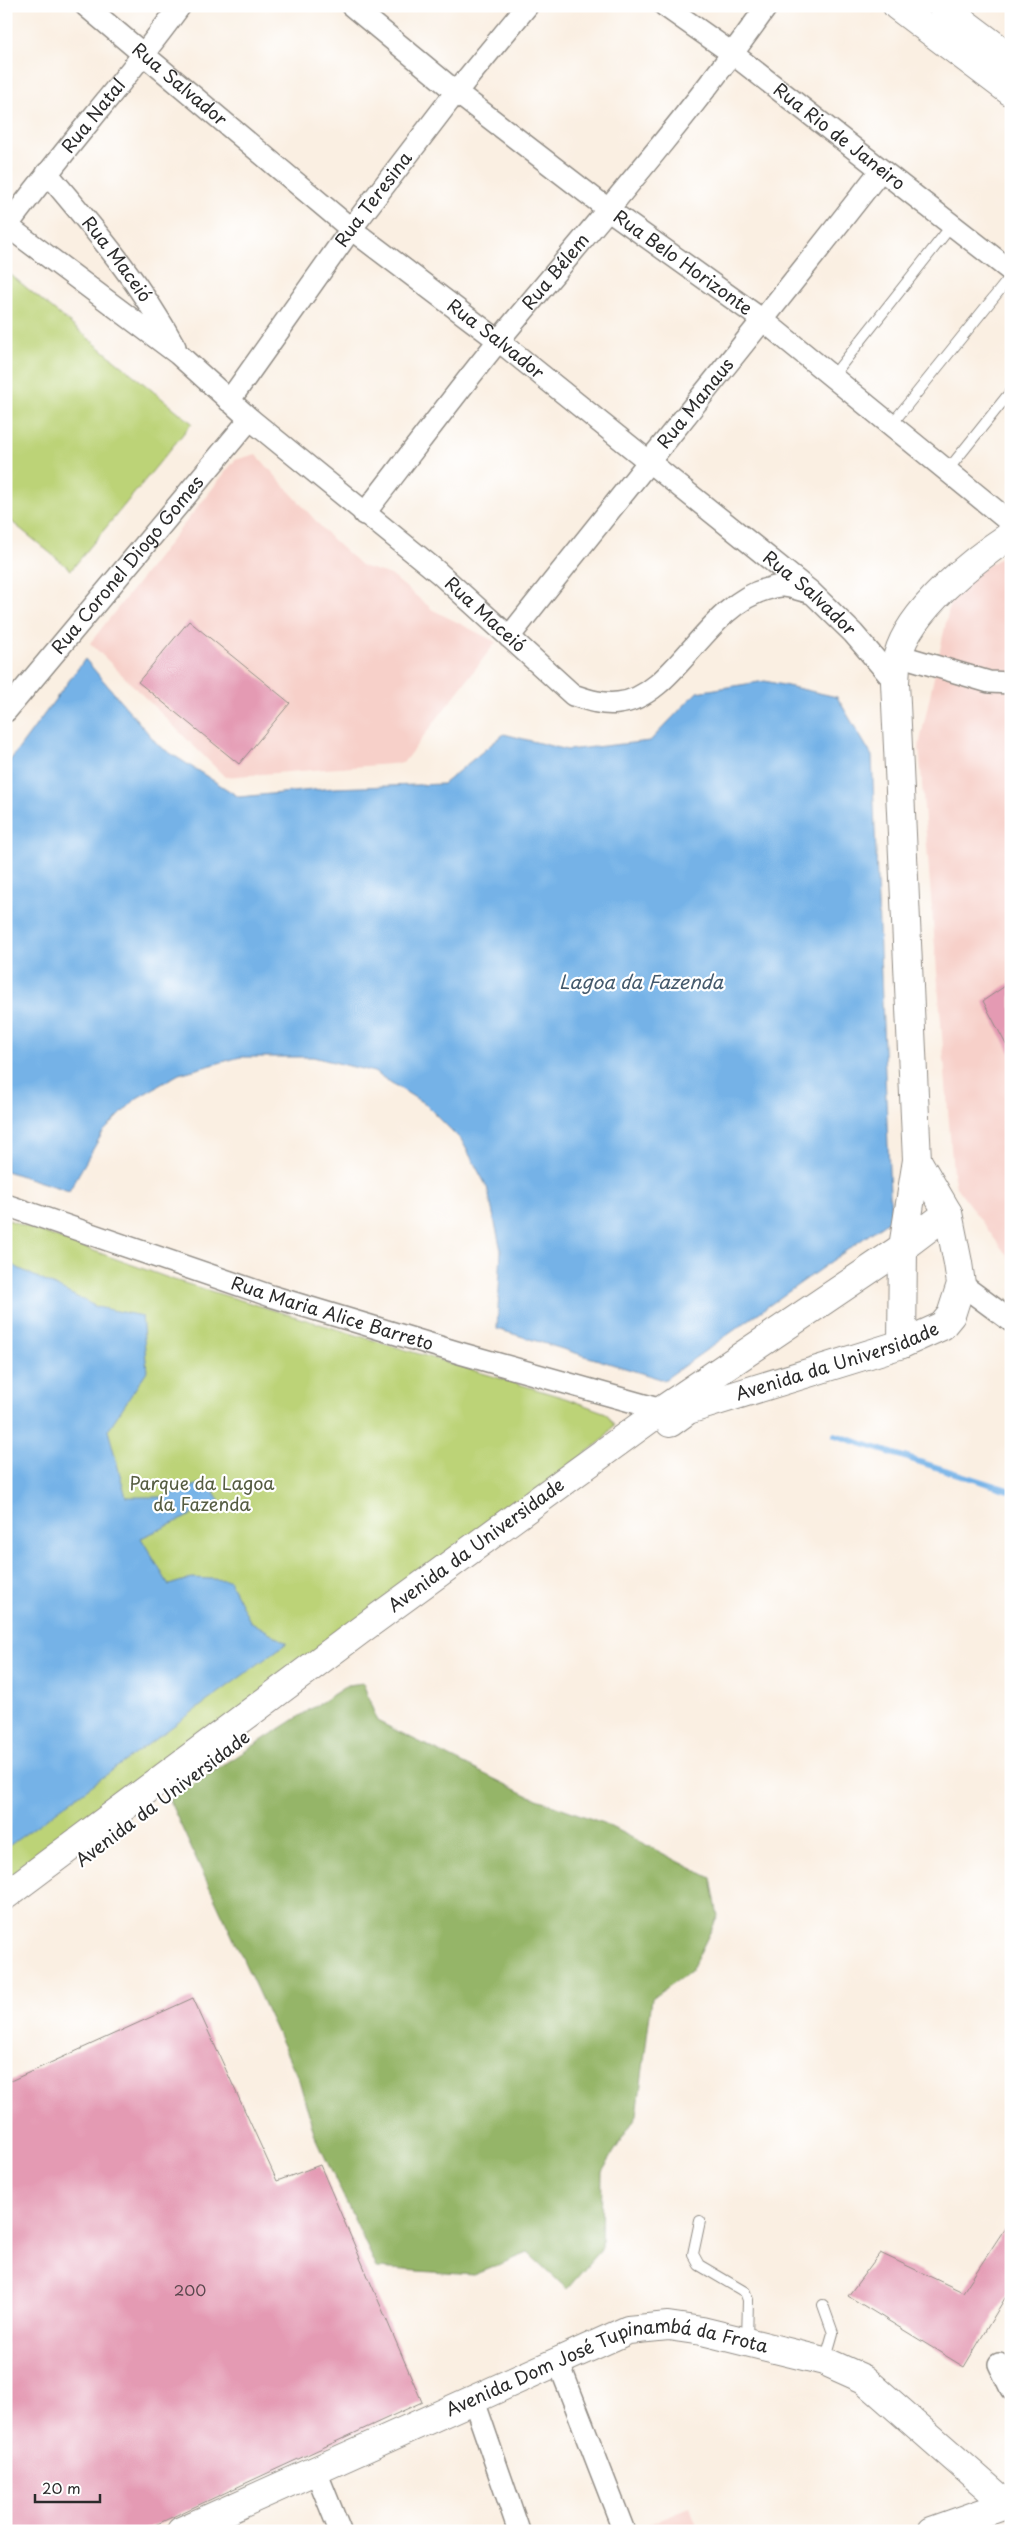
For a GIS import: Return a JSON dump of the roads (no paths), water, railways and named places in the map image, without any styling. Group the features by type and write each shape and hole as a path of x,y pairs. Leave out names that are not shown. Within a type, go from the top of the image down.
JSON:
{"main road":[{"path":"897,6 1011,92"},
{"path":"942,6 1011,58"},
{"path":"902,1344 903,1247 917,1160 895,682 898,655 908,633 933,600 984,553 1011,536"},
{"name":"Avenida da Universidade","path":"6,1916 688,1410 902,1344 942,1326 951,1315 961,1284 948,1213 917,1160"},
{"name":"Avenida da Universidade","path":"6,1895 362,1629 662,1410 903,1247 948,1213"},
{"name":"Avenida Dom José Tupinambá da Frota","path":"181,2531 474,2401 558,2360 628,2330 668,2326 747,2341 824,2362 864,2379 1010,2505"},
{"path":"932,2531 1010,2505"}],"street":[{"name":"Rua Salvador","path":"86,6 351,229 499,341 811,592 853,633 895,682"},
{"name":"Rua Natal","path":"7,225 47,173 145,54 180,6"},
{"name":"Rua Belo Horizonte","path":"352,6 456,92 609,210 764,321 1011,523"},
{"name":"Rua Teresina","path":"229,401 351,229 456,92 527,6"},
{"name":"Rua Rio de Janeiro","path":"665,6 733,54 1011,271"},
{"name":"Rua Bélem","path":"364,514 499,341 609,210 733,54 767,6"},
{"name":"Rua Manaus","path":"509,637 648,462 764,321 881,170"},
{"name":"Rua Maceió","path":"47,173 126,268 156,312 178,354"},
{"name":"Rua Maceió","path":"7,225 178,354 250,419 364,514 439,573 573,695 596,703 619,704 640,697 657,686 732,606 755,592 781,586 811,592"},
{"name":"Rua Coronel Diogo Gomes","path":"6,711 250,419"},
{"path":"898,655 989,682 1011,683"},
{"name":"Rua Maria Alice Barreto","path":"6,1206 271,1296 463,1354 662,1410"},
{"path":"961,1284 1011,1322"},
{"path":"558,2360 624,2531"},
{"path":"999,2364 1011,2389"},
{"path":"474,2401 519,2531"},
{"path":"315,2470 340,2531"}],"lane":[{"path":"832,377 952,226"},
{"path":"892,425 1011,276"},
{"path":"947,470 1011,391"},
{"path":"700,2221 693,2254 698,2265 745,2292 748,2300 747,2341"},
{"path":"823,2305 833,2332 824,2362"}],"water":[{"name":"Lagoa da Fazenda","path":"85,659 159,746 239,797 334,788 443,784 504,734 567,750 650,741 697,692 765,681 837,697 872,756 891,1219 664,1380 497,1329 501,1250 487,1187 462,1141 425,1104 374,1072 313,1057 240,1057 179,1074 137,1098 103,1132 69,1191 6,1171 6,766"},
{"path":"6,1262 97,1307 142,1316 147,1371 108,1430 126,1497 163,1497 199,1484 211,1487 222,1505 200,1511 141,1538 169,1585 192,1578 229,1580 250,1621 287,1643 6,1848"}],"waterway":[{"path":"835,1435 1011,1491"}],"park label":[{"name":"Parque da Lagoa da Fazenda","path":"202,1494"}]}
